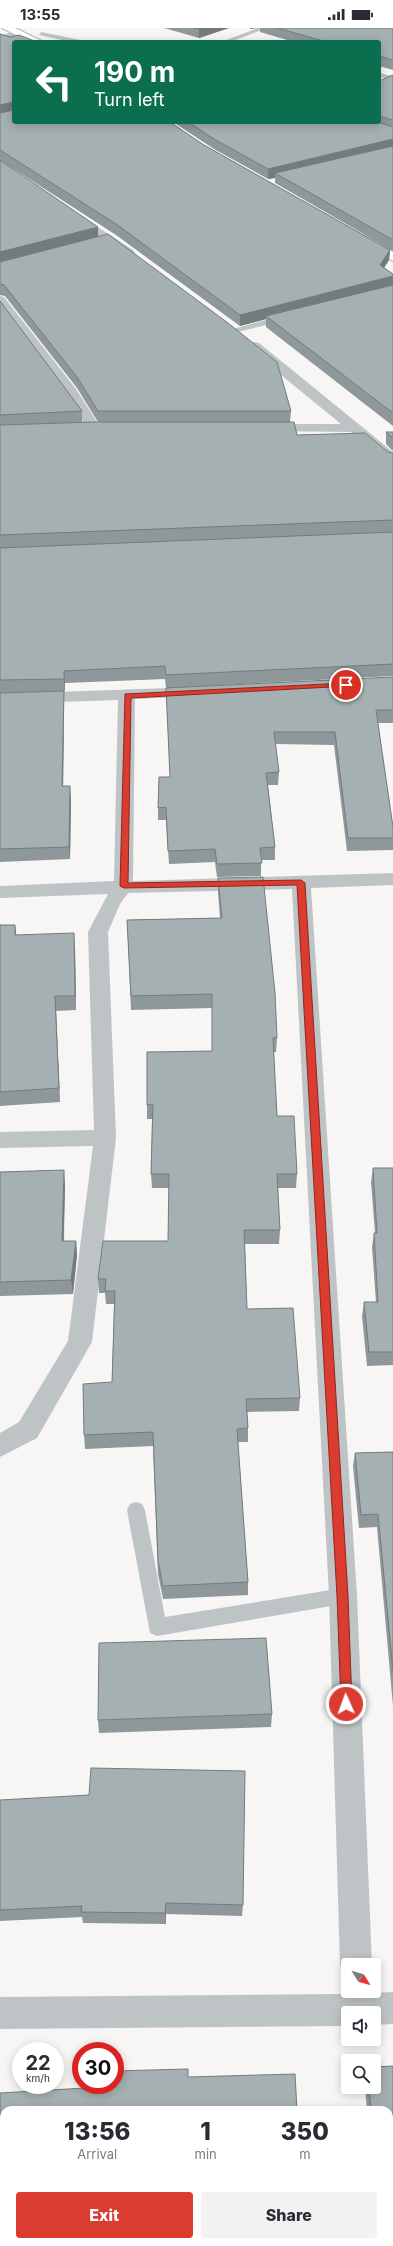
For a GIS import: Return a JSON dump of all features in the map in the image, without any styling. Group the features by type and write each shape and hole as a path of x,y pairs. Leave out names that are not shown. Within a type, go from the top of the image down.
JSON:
{"street":[{"path":"7,28 24,30 40,38"},
{"path":"0,39 24,30"},
{"path":"65,208 142,262"},
{"path":"366,230 393,244"},
{"path":"351,233 393,257"},
{"path":"96,243 111,240"},
{"path":"0,300 71,392 94,428"},
{"path":"222,321 393,459"},
{"path":"78,429 110,428"},
{"path":"252,428 356,428"},
{"path":"0,699 213,692"},
{"path":"0,1446 28,1430 80,1342 105,1138 98,932 111,903 124,886 127,696"},
{"path":"0,892 124,886 301,883 393,879"},
{"path":"301,883 343,1596 356,1958"},
{"path":"0,1140 105,1138"},
{"path":"0,2013 357,2001 393,2008"}],"lane":[{"path":"230,40 264,28"},
{"path":"40,38 60,40"},
{"path":"381,75 393,78"},
{"path":"234,330 295,315"},
{"path":"136,1510 157,1627 343,1596"}],"building":[{"path":"277,28 393,28 393,60 381,57 381,40 320,40"},
{"path":"0,34 10,37 19,35 32,40 12,40 12,102 0,105"},
{"path":"393,75 393,120 381,117 381,80"},
{"path":"12,110 12,124 173,124 204,145 390,250 380,265 393,274 393,276 240,315 116,224 0,150 0,113"},
{"path":"381,123 393,127 393,139 268,169 214,139 191,124"},
{"path":"393,146 393,240 275,173"},
{"path":"0,160 98,227 0,252"},
{"path":"108,234 228,323 277,362 291,411 98,411 77,377 4,285 0,284 0,262"},
{"path":"393,285 393,413 266,316"},
{"path":"0,301 82,411 0,415"},
{"path":"94,422 294,422 297,435 365,433 388,452 393,453 393,520 0,535 0,425"},
{"path":"386,432 393,432 393,438"},
{"path":"393,532 393,664 166,675 165,666 64,671 64,679 0,680 0,548"},
{"path":"393,677 393,710 376,710 393,827 393,838 348,838 335,732 274,732 279,772 266,773 275,847 260,848 262,863 217,864 215,849 168,851 166,807 158,808 159,777 170,777 166,688"},
{"path":"64,691 62,786 70,786 69,847 0,849 0,693"},
{"path":"263,877 275,993 277,1038 273,1038 277,1116 294,1116 297,1174 277,1174 280,1230 244,1230 247,1309 293,1308 300,1398 246,1399 248,1428 237,1429 248,1582 163,1586 158,1561 153,1432 84,1435 83,1384 112,1382 115,1291 105,1291 106,1279 98,1279 103,1241 168,1241 169,1174 151,1174 153,1104 147,1105 147,1052 212,1051 212,994 131,996 127,920 222,918 218,878"},
{"path":"0,925 15,925 15,935 74,933 75,996 55,996 59,1088 0,1092"},
{"path":"373,1168 393,1168 393,1352 369,1352 364,1302 378,1302 374,1233 377,1233"},
{"path":"64,1170 62,1241 76,1241 71,1280 0,1282 0,1172"},
{"path":"393,1452 393,1671 378,1514 361,1515 355,1453"},
{"path":"266,1638 272,1714 98,1720 99,1643"},
{"path":"91,1768 245,1771 243,1905 166,1903 165,1913 81,1912 82,1906 0,1910 0,1800 89,1795"},
{"path":"393,2066 393,2106 371,2106 370,2094 381,2094 381,2067"},
{"path":"188,2069 188,2077 295,2074 297,2106 0,2106 0,2093 64,2094 64,2089 72,2089 72,2094 124,2094 124,2071"}],"route":[{"path":"346,685 127,696 124,886 301,883 343,1596 346,1704"}]}
